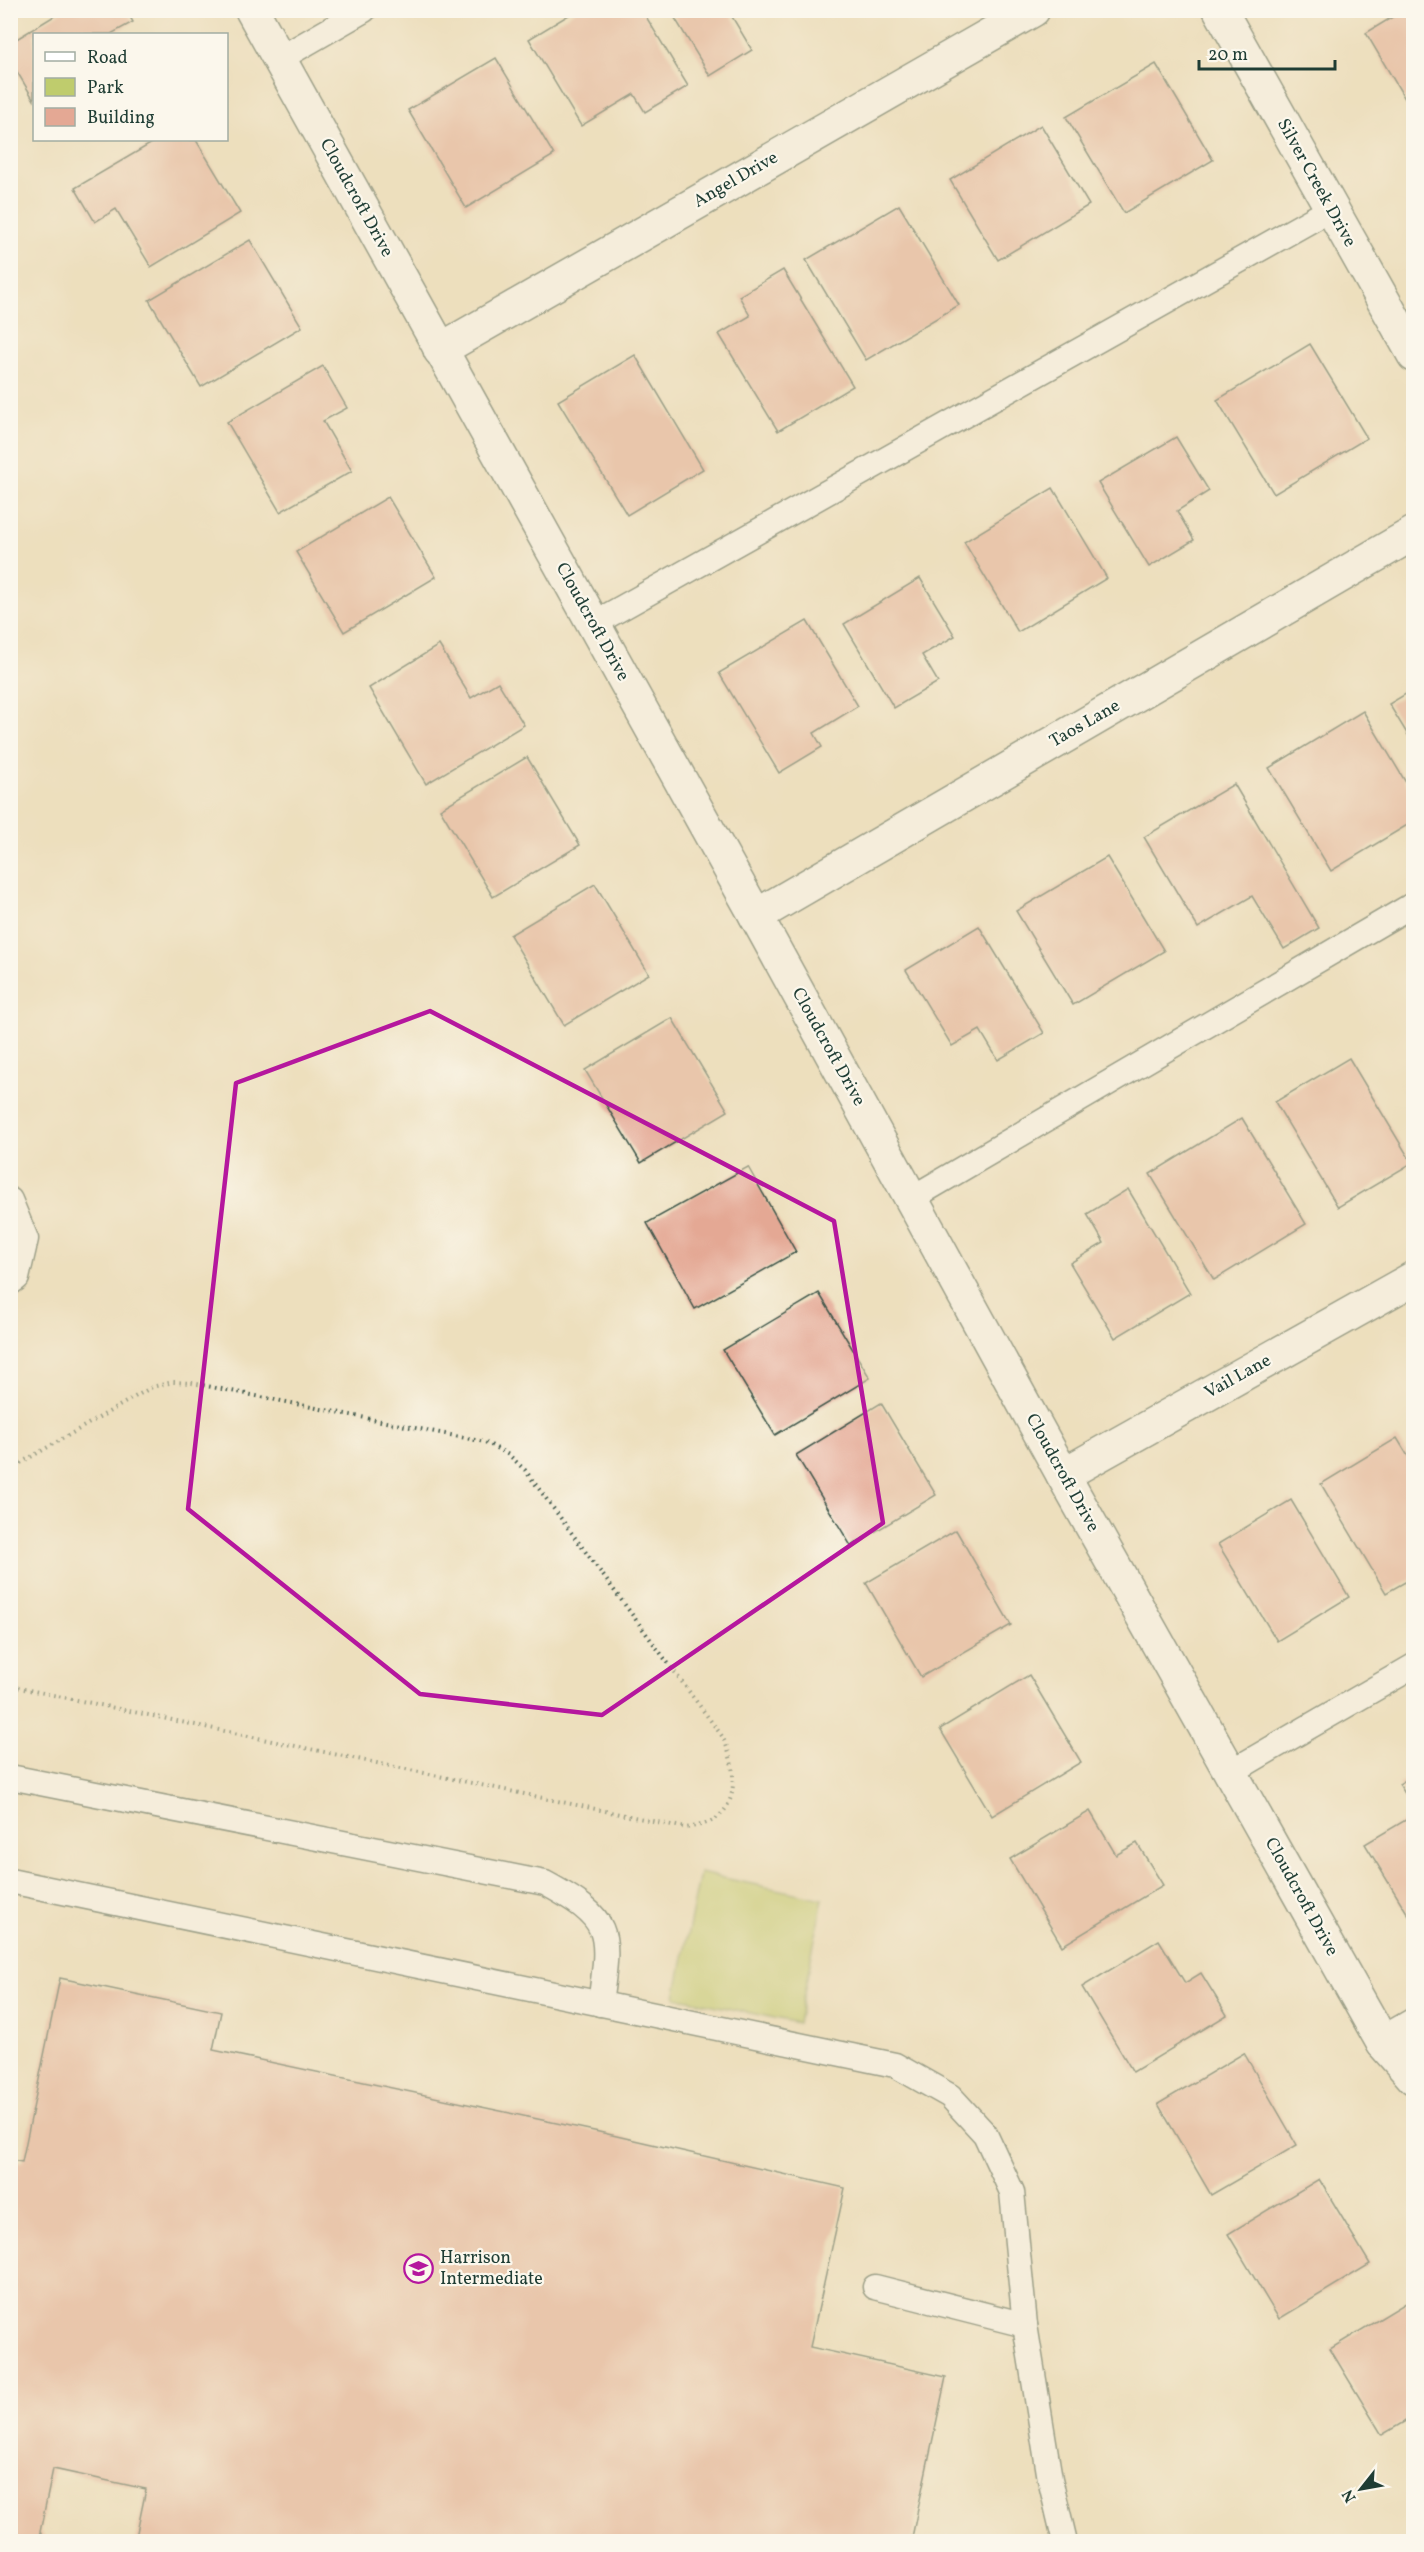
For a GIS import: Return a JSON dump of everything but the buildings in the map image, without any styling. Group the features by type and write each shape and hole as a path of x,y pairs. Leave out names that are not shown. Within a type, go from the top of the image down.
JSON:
{"street":[{"name":"Cloudcroft Drive","path":"252,10 756,916 1063,1475 1383,2043 1413,2078"},
{"name":"Angel Drive","path":"440,350 1033,10"},
{"name":"Silver Creek Drive","path":"1220,10 1413,355"},
{"name":"Taos Lane","path":"756,916 1413,533"},
{"name":"Vail Lane","path":"1063,1475 1413,1278"},
{"path":"1383,2043 1413,2025"}],"lane":[{"path":"279,59 364,10"},
{"path":"593,624 1331,209"},
{"path":"912,1198 1413,904"},
{"path":"10,1200 26,1239 17,1278 10,1283"},
{"path":"1231,1772 1413,1666"},
{"path":"10,1777 545,1883 578,1901 602,1925 607,1953 600,2004"},
{"path":"10,1881 895,2065 950,2096 985,2134 1012,2192 1025,2325 1050,2479 1065,2541"},
{"path":"875,2287 1025,2325"}],"path":[{"path":"10,1469 152,1387 172,1382 192,1383 485,1442 509,1455 525,1470 722,1736 732,1758 733,1777 726,1806 718,1816 704,1824 686,1828 10,1686"}],"highlighted area":[{"path":"430,1011 834,1221 883,1523 602,1715 420,1694 188,1509 236,1083"}],"green space":[{"path":"700,1873 823,1899 798,2023 675,1997"}],"place":[{"name":"Harrison Intermediate","path":"419,2268"}]}
